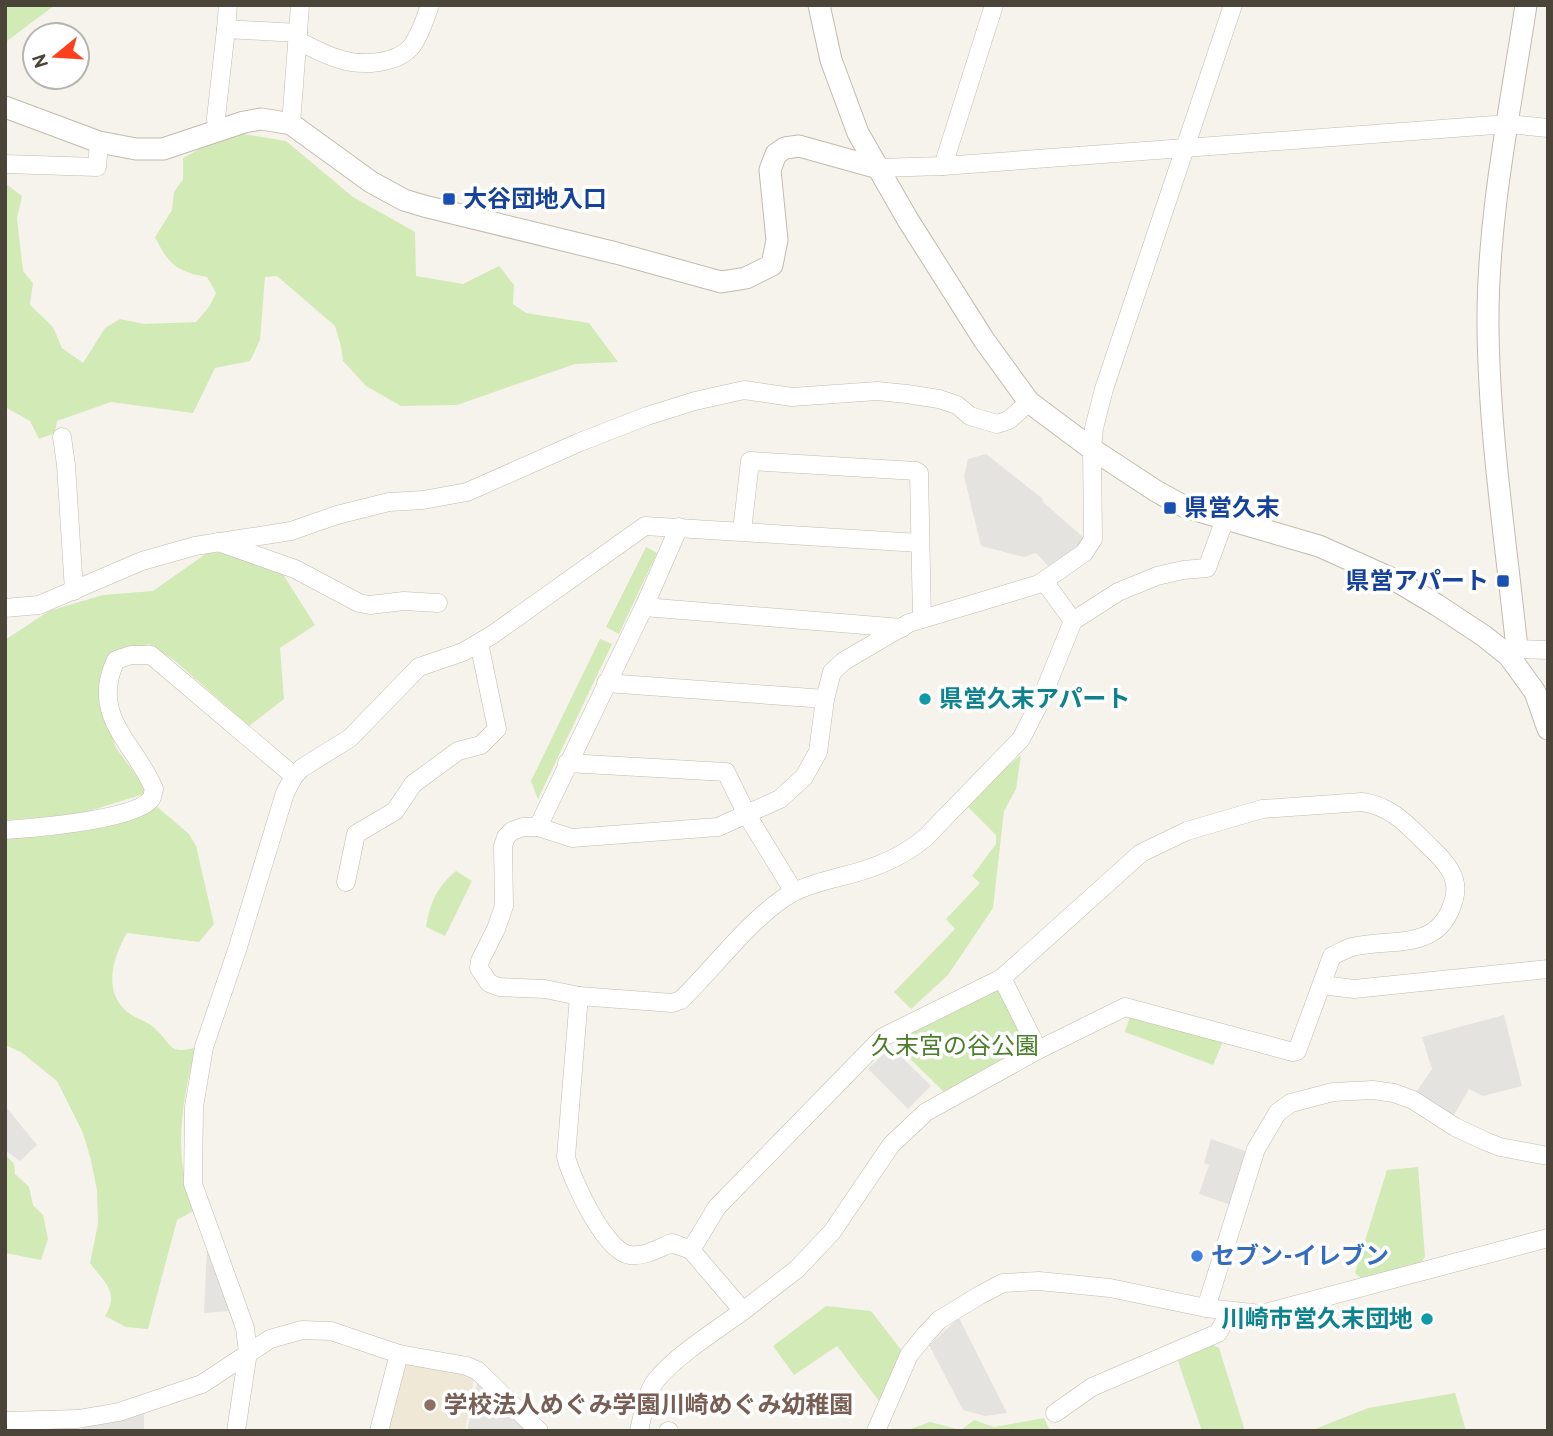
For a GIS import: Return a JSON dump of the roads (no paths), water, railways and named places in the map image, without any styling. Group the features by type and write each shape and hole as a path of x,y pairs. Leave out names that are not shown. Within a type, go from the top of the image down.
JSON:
{"street":[{"path":"217,130 228,5"},
{"path":"290,124 300,5"},
{"path":"226,29 298,37 339,60 378,62 398,57 410,48 421,31 430,5"},
{"path":"819,5 831,60 858,133 984,340 1029,402 1091,449 1185,507 1319,546 1358,561 1395,580 1513,653 1548,650"},
{"path":"943,166 994,5"},
{"path":"1225,519 1207,568 1157,576 1118,592 1073,621 1040,702 1021,738 925,838 909,851 878,866 816,882 771,907 681,1000 673,1003 579,996 545,989 499,987 489,983 479,968 504,906 503,845 512,831 523,827 538,827 572,838 718,827 780,799 804,777 818,752 825,699 832,672 844,661 922,619 1039,584 1084,553 1093,539 1091,449 1104,389 1233,5"},
{"path":"1525,5 1491,248 1488,325 1491,398 1513,653 1535,692 1548,729"},
{"path":"5,107 99,142 136,149 163,149 217,130 261,119 290,124 371,182 404,200 721,282 746,278 772,265 777,240 770,170 776,154 786,148 799,146 878,168 943,166 1508,124 1548,128"},
{"path":"5,163 97,167 99,142"},
{"path":"8,612 39,605 142,561 215,541 290,531 388,502 423,500 467,492 580,442 647,416 744,390 792,397 877,391 907,394 957,405 970,416 997,424 1009,420 1029,402"},
{"path":"62,437 74,591"},
{"path":"742,531 750,461 916,471 919,473 922,619"},
{"path":"236,1431 248,1352 245,1328 193,1184 194,1107 204,1047 239,947 285,793 294,776 302,768 350,738 419,667 463,652 479,643 645,526 919,543"},
{"path":"538,827 644,607 679,527"},
{"path":"215,541 295,569 359,604 404,601 438,603"},
{"path":"1044,581 1073,621"},
{"path":"644,607 902,628"},
{"path":"346,882 356,834 395,811 413,784 458,751 481,745 497,729 479,643"},
{"path":"5,830 65,825 115,815 139,807 151,799 154,789 124,742 109,704 109,675 116,660 131,655 151,655 294,776"},
{"path":"606,683 825,699"},
{"path":"567,763 726,772 747,815 794,892"},
{"path":"639,1431 656,1380 797,1269 832,1231 891,1145 926,1112 1038,1050 1125,1007 1297,1051 1332,956 1350,947 1413,940 1434,932 1450,913 1456,892 1451,869 1393,811 1377,804 1362,802 1273,807 1187,831 1141,853 1002,978 883,1037 717,1207 691,1250"},
{"path":"1322,985 1354,989 1548,969"},
{"path":"1002,978 1038,1050"},
{"path":"579,996 566,1157 580,1198 616,1249 627,1255 638,1255 672,1243 691,1250 743,1311"},
{"path":"1206,1308 1256,1149 1278,1112 1291,1103 1333,1092 1373,1090 1394,1093 1413,1100 1455,1127 1485,1142 1548,1156"},
{"path":"876,1431 909,1355 926,1334 947,1316 1003,1283 1039,1281 1110,1288 1206,1308 1261,1314 1548,1238"},
{"path":"1055,1413 1092,1387 1218,1333 1230,1311"},
{"path":"5,1420 78,1425 202,1384 271,1339 302,1329 331,1331 399,1354 467,1366 478,1371 539,1431"},
{"path":"379,1431 399,1354"}],"place":[{"name":"大谷団地入口","path":"449,199"},
{"name":"県営久末","path":"1170,508"},
{"name":"県営アパート","path":"1503,581"},
{"name":"県営久末アパート","path":"925,699"},
{"name":"セブン-イレブン","path":"1197,1256"},
{"name":"川崎市営久末団地","path":"1427,1319"},
{"name":"学校法人めぐみ学園川崎めぐみ幼稚園","path":"430,1405"}],"park label":[{"name":"久末宮の谷公園","path":"955,1046"}]}
